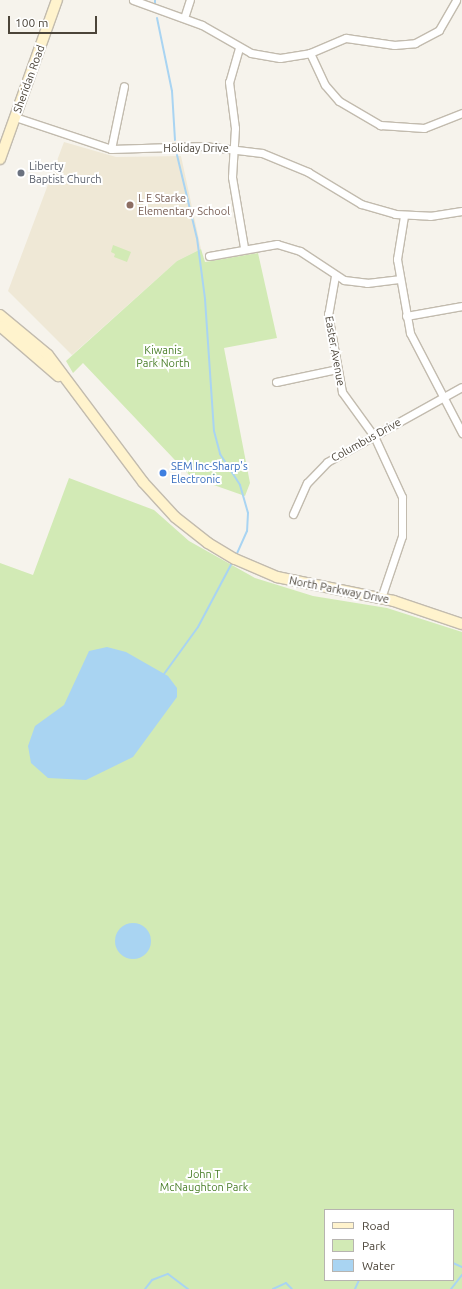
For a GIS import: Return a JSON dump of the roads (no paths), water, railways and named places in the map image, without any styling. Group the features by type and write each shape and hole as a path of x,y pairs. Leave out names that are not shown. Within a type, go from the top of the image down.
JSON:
{"main road":[{"name":"Sheridan Road","path":"0,159 57,0"},
{"name":"North Parkway Drive","path":"0,315 48,355 163,505 194,532 233,558 293,582 381,598 462,624"},
{"name":"North Parkway Drive","path":"0,326 40,358 89,410"}],"street":[{"path":"133,0 212,29 239,48 269,58 310,53 346,38 394,45 415,43 439,30 456,0"},
{"path":"184,18 190,0"},
{"path":"239,48 228,82 234,148 232,177 244,247"},
{"path":"310,53 328,90 363,118 390,128 415,129 444,123 462,113"},
{"path":"111,149 124,86"},
{"name":"Holiday Drive","path":"15,117 111,149 234,148 285,161 361,204 404,216 462,211"},
{"path":"404,216 397,259 406,316 414,345 462,434"},
{"path":"208,256 244,247 289,247 335,276 360,283 399,279"},
{"name":"Easter Avenue","path":"335,276 327,308 337,369 346,400 374,436 399,485 404,509 400,543 381,598"},
{"path":"406,316 462,306"},
{"path":"276,382 337,369"},
{"name":"Columbus Drive","path":"293,514 315,472 332,458 462,387"}],"water":[{"path":"107,647 126,652 168,676 177,688 177,697 133,757 86,780 48,778 31,763 28,746 35,726 64,705 89,651"},
{"path":"137,923 146,928 150,934 150,948 146,954 137,959 129,959 120,954 116,948 115,937 120,928 126,924"}],"waterway":[{"path":"157,18 172,91 175,140"},
{"path":"177,155 197,238 205,299 214,431 220,454 240,485 248,513 247,531 236,556"},
{"path":"164,674 198,627 233,561"},
{"path":"454,1263 462,1267"},
{"path":"145,1289 152,1280 168,1274 188,1289"},
{"path":"451,1289 462,1275"},
{"path":"355,1289 359,1281"},
{"path":"273,1289 286,1283 292,1289"}],"place":[{"name":"Liberty Baptist Church","path":"21,173"},
{"name":"L E Starke Elementary School","path":"130,205"},
{"name":"SEM Inc-Sharp's Electronic","path":"163,473"}],"park label":[{"name":"Kiwanis Park North","path":"163,357"},
{"name":"John T McNaughton Park","path":"204,1181"}]}
